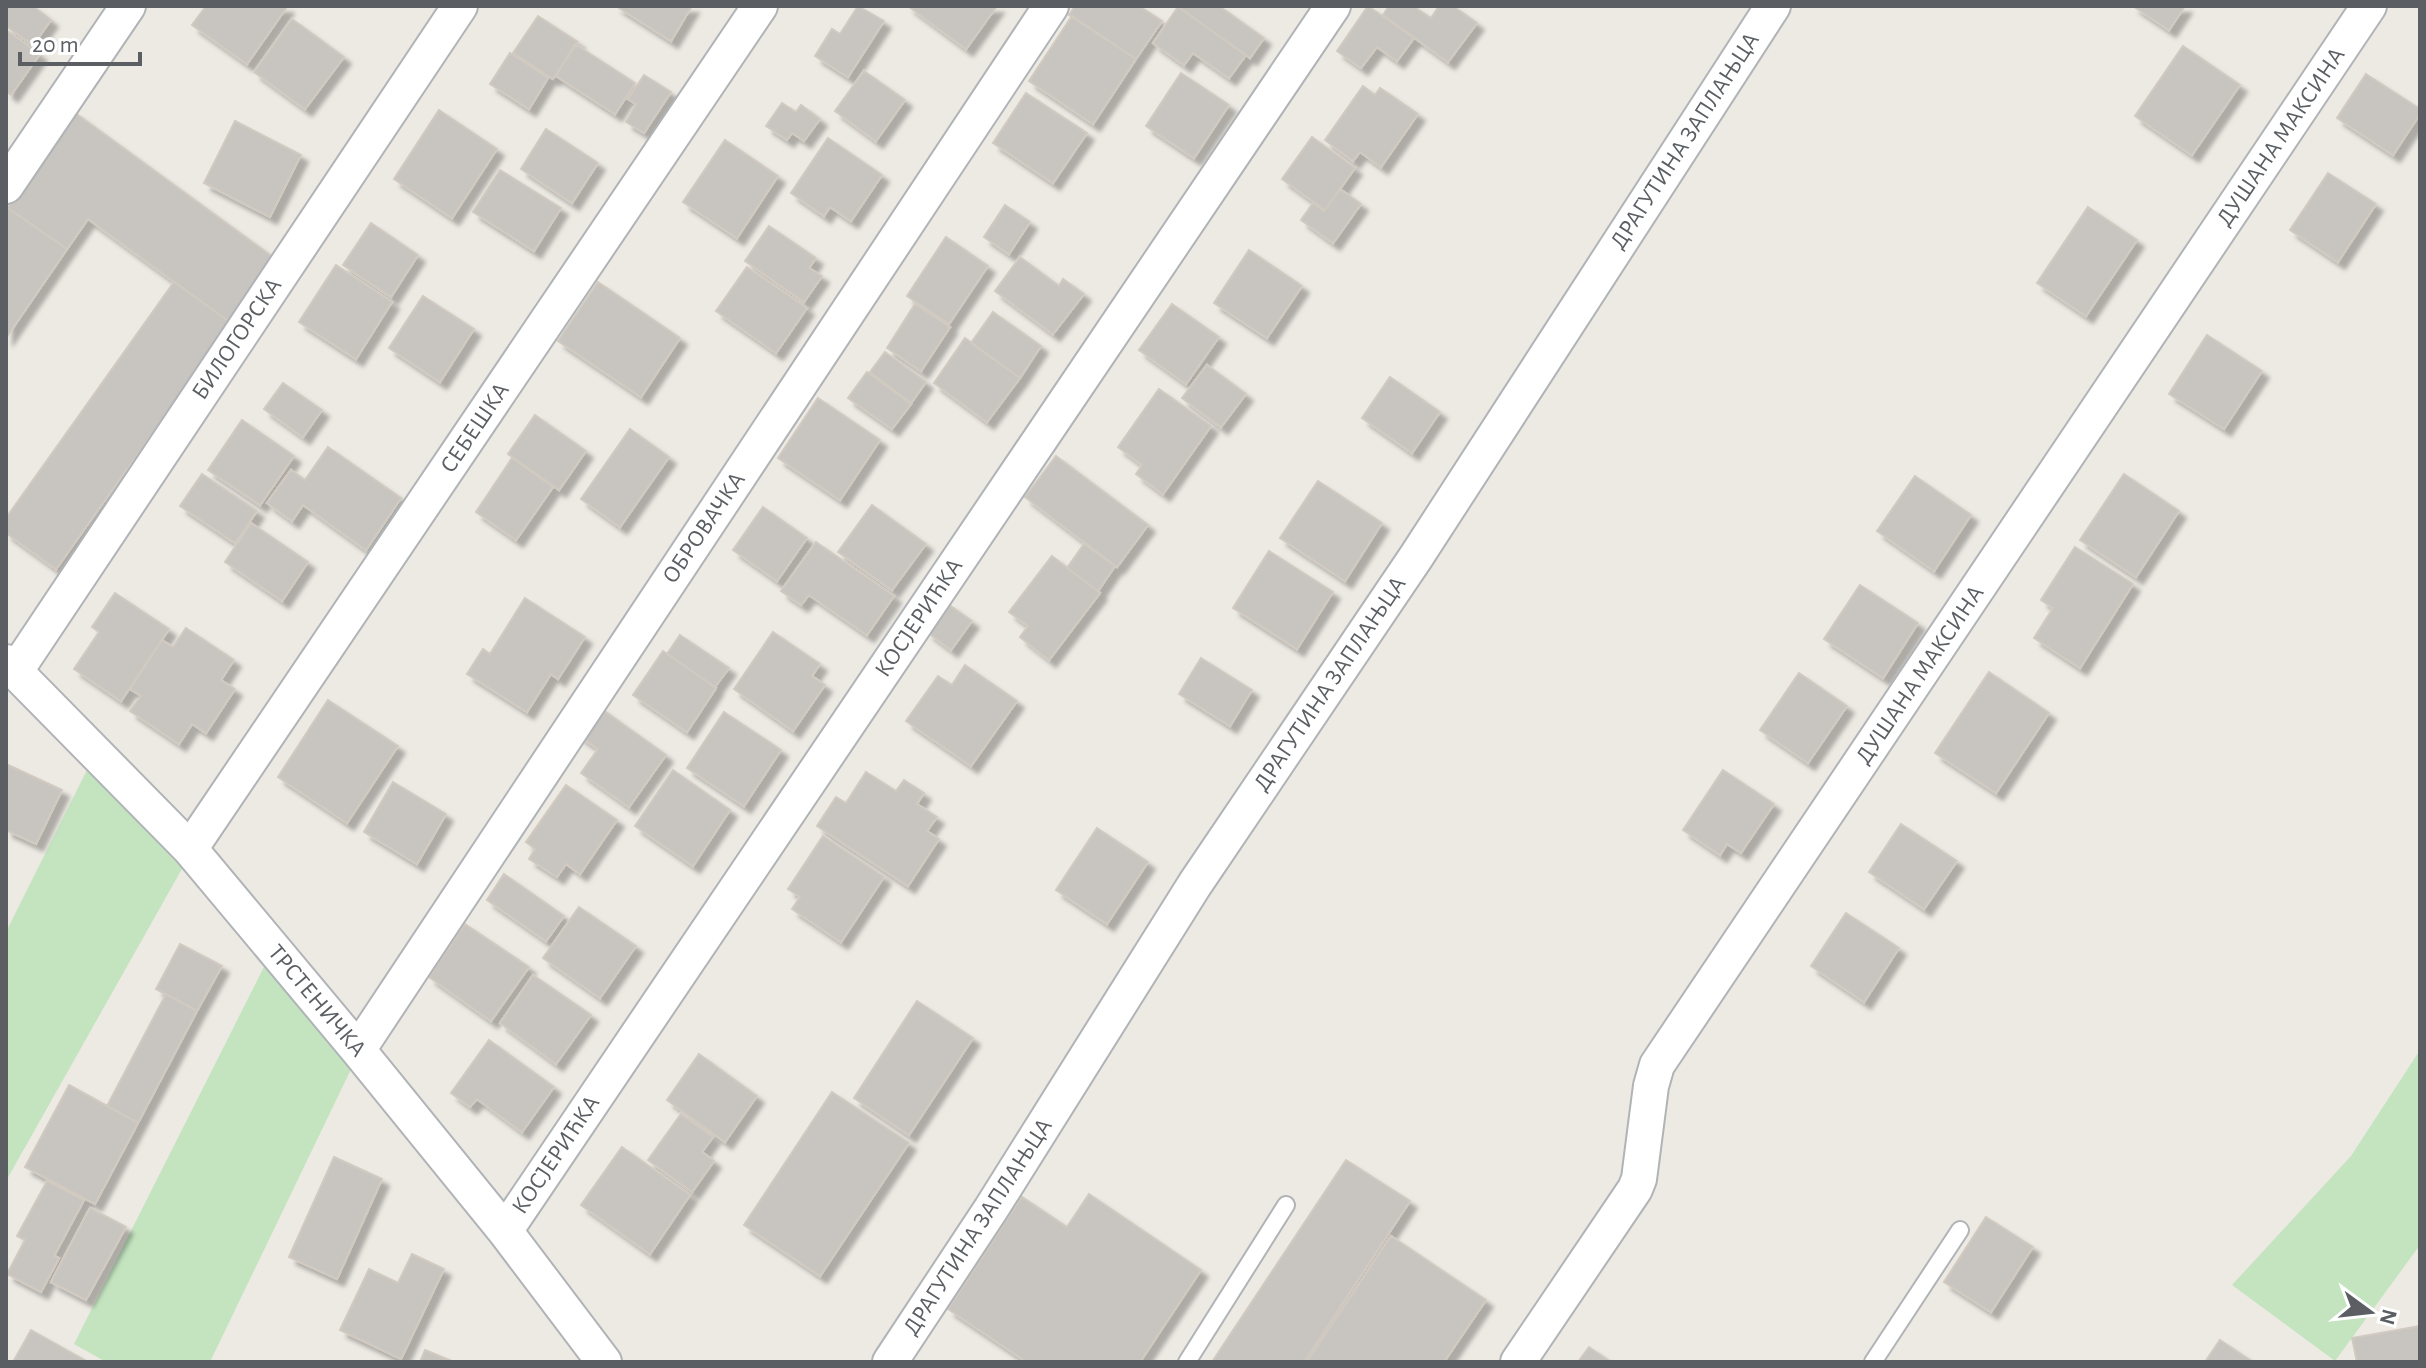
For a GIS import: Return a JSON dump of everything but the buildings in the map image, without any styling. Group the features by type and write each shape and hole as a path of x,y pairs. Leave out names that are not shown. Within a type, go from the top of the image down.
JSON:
{"street":[{"path":"6,186 128,6"},
{"name":"БИЛОГОРСКА","path":"11,667 460,6"},
{"name":"СЕБЕШКА","path":"190,849 760,6"},
{"name":"ОБРОВАЧКА","path":"358,1050 1051,6"},
{"name":"КОСЈЕРИЋКА","path":"505,1231 1333,6"},
{"name":"ДРАГУТИНА ЗАПЛАЊЦА","path":"890,1362 991,1209 1195,884 1416,557 1773,6"},
{"name":"ДУШАНА МАКСИНА","path":"1518,1362 1635,1189 1657,1065 2369,6"},
{"name":"ТРСТЕНИЧКА","path":"11,667 190,849 505,1231 604,1362"}],"lane":[{"path":"1187,1362 1286,1205"},
{"path":"1873,1362 1960,1230"}],"green space":[{"path":"91,762 187,860 6,1181 6,932"},
{"path":"269,957 355,1061 210,1362 106,1362 74,1344"},
{"path":"2420,1050 2420,1245 2335,1361 2232,1285 2351,1156"}]}
